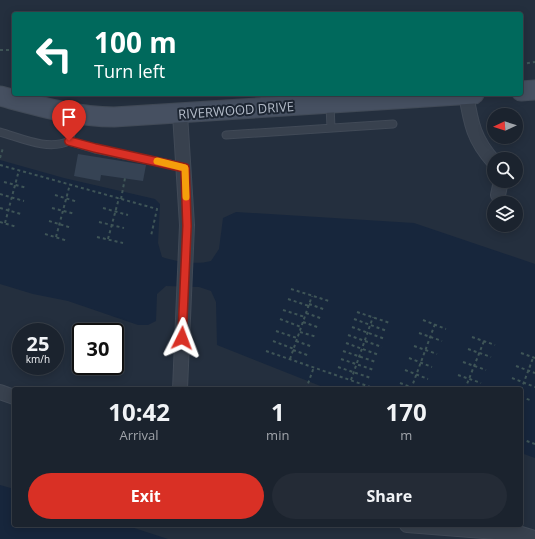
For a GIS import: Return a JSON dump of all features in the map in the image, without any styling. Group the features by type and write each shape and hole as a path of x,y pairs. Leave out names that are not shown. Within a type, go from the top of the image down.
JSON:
{"street":[{"path":"523,91 535,90"},
{"name":"RIVERWOOD DRIVE","path":"0,96 76,115 114,117 180,114 439,96"},
{"path":"466,96 473,130 477,140 487,153"},
{"path":"180,114 185,168 187,226 180,387"},
{"path":"498,195 500,188"},
{"path":"0,392 12,396"},
{"path":"432,527 521,534 533,538"}],"lane":[{"path":"330,104 331,128"},
{"path":"69,141 76,115"},
{"path":"226,135 393,124"},
{"path":"0,132 52,146 69,141 185,168"}],"path":[{"path":"0,50 12,50"},
{"path":"523,64 535,62"},
{"path":"0,158 3,148"},
{"path":"0,164 157,209 151,236"},
{"path":"5,223 19,170"},
{"path":"108,239 125,178"},
{"path":"4,182 27,188"},
{"path":"56,237 70,184"},
{"path":"0,194 24,201"},
{"path":"55,195 78,202"},
{"path":"0,208 21,214"},
{"path":"52,208 75,214"},
{"path":"103,208 128,215"},
{"path":"49,221 72,228"},
{"path":"0,222 17,227"},
{"path":"99,222 124,228"},
{"path":"45,234 68,241"},
{"path":"96,237 124,243"},
{"path":"290,289 329,301"},
{"path":"290,359 312,296"},
{"path":"288,299 326,310"},
{"path":"283,310 305,317"},
{"path":"357,312 390,323"},
{"path":"306,313 323,319"},
{"path":"351,380 373,317"},
{"path":"280,319 301,327"},
{"path":"354,319 387,331"},
{"path":"424,320 446,329"},
{"path":"303,322 320,328"},
{"path":"411,387 435,324"},
{"path":"352,327 385,339"},
{"path":"276,331 313,347"},
{"path":"300,332 317,337"},
{"path":"419,332 442,341"},
{"path":"348,335 382,347"},
{"path":"472,337 495,345"},
{"path":"273,341 310,356"},
{"path":"467,387 484,341"},
{"path":"346,343 379,354"},
{"path":"414,346 437,354"},
{"path":"468,349 491,357"},
{"path":"266,351 370,387"},
{"path":"343,351 376,362"},
{"path":"521,353 534,358 522,387"},
{"path":"409,358 432,367"},
{"path":"341,359 374,370"},
{"path":"463,362 486,370"},
{"path":"516,366 535,373"},
{"path":"307,387 314,367"},
{"path":"338,367 371,378"},
{"path":"405,370 428,379"},
{"path":"458,375 481,383"},
{"path":"512,378 535,387"},
{"path":"400,383 409,387"},
{"path":"523,398 530,400"},
{"path":"523,440 535,444"}],"water":[{"path":"0,160 64,178 155,199 160,204 158,243 162,257 180,262 199,263 211,261 219,249 223,218 236,212 414,223 535,264 535,458 523,454 523,387 323,387 217,345 216,302 211,291 199,287 166,286 157,294 156,321 148,325 138,325 68,301 33,294 0,284"},
{"path":"0,485 12,488 12,527 131,527 168,539 0,539"}],"building":[{"path":"78,154 146,165 143,181 101,175 100,181 74,176"}],"slow traffic":[{"path":"157,161 185,168 186,197"}],"route":[{"path":"69,141 185,168 187,226 182,338"}]}
